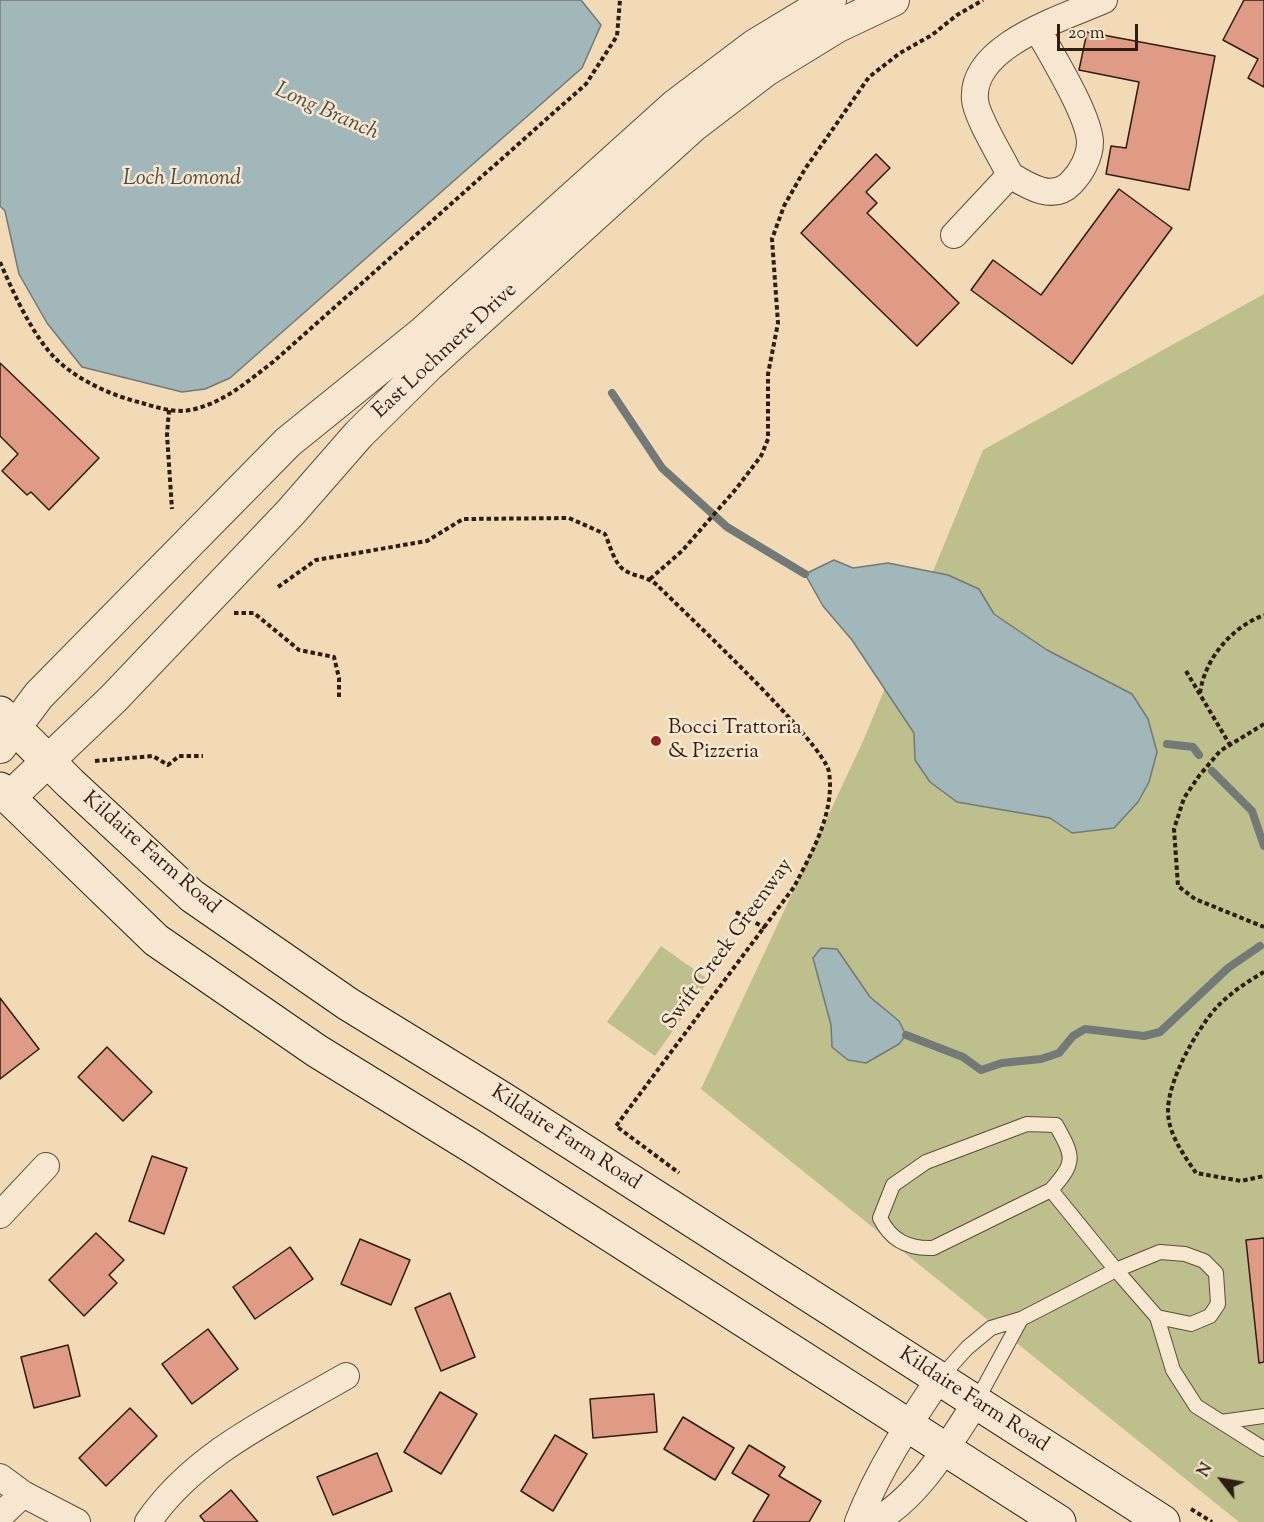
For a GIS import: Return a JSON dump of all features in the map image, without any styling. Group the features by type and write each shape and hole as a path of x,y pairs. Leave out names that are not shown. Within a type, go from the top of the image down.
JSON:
{"main road":[{"name":"Kildaire Farm Road","path":"5,729 48,761 192,896 348,1004 503,1099 975,1404 1163,1522"},
{"path":"3,798 165,947 317,1051 473,1147 1059,1522"}],"street":[{"name":"East Lochmere Drive","path":"5,729 288,442 424,332 676,105 754,46 830,0"},
{"name":"East Lochmere Drive","path":"3,798 48,761 121,691 290,513 359,434 428,366 694,125 766,70 836,27 893,0"},
{"path":"1038,30 1084,118 1090,142 1080,174 1064,190 1057,192 1033,188 1010,175 975,100 980,70 1008,44 1038,30 1104,0"},
{"path":"954,235 1010,175"},
{"path":"0,1215 46,1166"},
{"path":"148,1522 192,1471 250,1431 346,1376"},
{"path":"858,1522 871,1488 908,1425 939,1379"},
{"path":"873,1522 891,1513 946,1449 975,1404"},
{"path":"0,1477 23,1494 77,1522"},
{"path":"0,1515 23,1494"}],"lane":[{"path":"1027,1124 1056,1125 1070,1150 1068,1171 1052,1190 933,1248 915,1249 887,1232 880,1218 893,1185 926,1162 1027,1124"},
{"path":"1052,1190 1157,1317 1173,1370 1196,1406 1264,1449"},
{"path":"939,1379 967,1348 991,1328 1022,1318 1116,1270 1160,1252 1204,1260 1215,1273 1218,1304 1210,1316 1191,1324 1157,1317"},
{"path":"975,1404 1022,1318"},
{"path":"1221,1422 1264,1416"}],"path":[{"path":"0,262 32,324 57,360 85,379 122,398 169,410 192,410 229,396 273,362 586,84 617,36 620,0"},
{"path":"278,586 316,560 427,541 463,519 495,518 569,518 605,534 615,559 623,570 650,579 682,551 736,489 761,456 768,439 768,374 778,323 772,239 784,206 805,168 869,77 900,53 932,35 957,15 983,0"},
{"path":"169,410 167,435 172,509"},
{"name":"Swift Creek Greenway","path":"616,1126 794,887 814,848 830,799 828,769 814,746 650,579"},
{"path":"226,621 234,613 254,613 300,650 334,657 339,678 339,700"},
{"path":"1200,693 1202,680 1218,649 1244,622 1263,616"},
{"path":"1186,671 1230,745"},
{"path":"1264,724 1220,751 1184,798 1174,829 1178,886 1195,899 1264,927"},
{"path":"95,761 103,752"},
{"path":"95,761 153,756 168,765 179,756 202,756"},
{"path":"95,761 99,767"},
{"path":"736,912 765,928"},
{"path":"1264,972 1217,1008 1197,1035 1172,1088 1168,1110 1170,1126 1180,1150 1196,1173 1241,1181 1264,1176"}],"green space":[{"path":"1264,294 1264,1522 1239,1522 701,1089 864,739 983,450"},
{"path":"661,946 709,980 655,1056 607,1022"}],"water":[{"name":"Loch Lomond","path":"0,0 581,0 601,25 582,68 230,378 205,389 182,392 82,367 47,323 19,274 5,211 0,206"},
{"path":"834,560 853,568 888,563 948,575 979,589 994,614 1047,650 1132,694 1148,719 1157,752 1149,782 1138,802 1114,828 1072,833 1050,818 957,802 930,782 915,760 914,733 852,640 823,606 805,574"},
{"path":"821,948 837,949 870,997 899,1021 906,1035 899,1044 866,1063 848,1060 832,1047 831,1025 813,958"}],"building":[{"path":"1244,0 1264,0 1264,87 1248,78 1258,59 1223,40"},
{"path":"1087,32 1215,56 1189,190 1106,174 1111,146 1126,148 1139,82 1079,70"},
{"path":"876,154 890,168 866,192 877,203 867,213 959,303 917,346 801,233"},
{"path":"1119,189 1172,228 1072,364 971,290 993,260 1041,295"},
{"path":"0,363 99,458 49,510 31,492 27,495 2,471 18,454 0,436"},
{"path":"0,998 39,1049 0,1079"},
{"path":"107,1047 152,1092 123,1121 78,1077"},
{"path":"152,1156 187,1168 164,1234 129,1221"},
{"path":"96,1233 124,1260 109,1275 117,1283 84,1316 49,1280"},
{"path":"1264,1238 1264,1362 1259,1363 1246,1240"},
{"path":"360,1239 410,1260 391,1305 341,1284"},
{"path":"290,1247 313,1279 255,1319 233,1287"},
{"path":"450,1293 475,1357 441,1371 415,1308"},
{"path":"208,1329 238,1369 192,1404 162,1364"},
{"path":"68,1345 80,1396 34,1408 21,1357"},
{"path":"440,1392 477,1414 441,1474 404,1452"},
{"path":"654,1394 657,1432 593,1438 590,1399"},
{"path":"130,1408 157,1436 106,1486 79,1458"},
{"path":"683,1417 734,1448 715,1480 664,1449"},
{"path":"555,1435 587,1454 553,1511 521,1491"},
{"path":"749,1445 785,1467 779,1476 821,1501 809,1522 753,1522 769,1495 732,1473"},
{"path":"377,1453 392,1491 333,1515 317,1477"},
{"path":"231,1490 258,1522 205,1522 200,1516"}],"waterway":[{"name":"Long Branch","path":"612,393 662,468 727,527 805,574"},
{"path":"1167,744 1193,747 1199,755"},
{"path":"1212,771 1252,811 1264,846"},
{"path":"906,1035 963,1057 981,1070 1002,1063 1041,1059 1059,1053 1073,1036 1085,1029 1144,1036 1160,1032 1228,968 1260,946"}],"place":[{"name":"Bocci Trattoria & Pizzeria","path":"656,741"}]}
